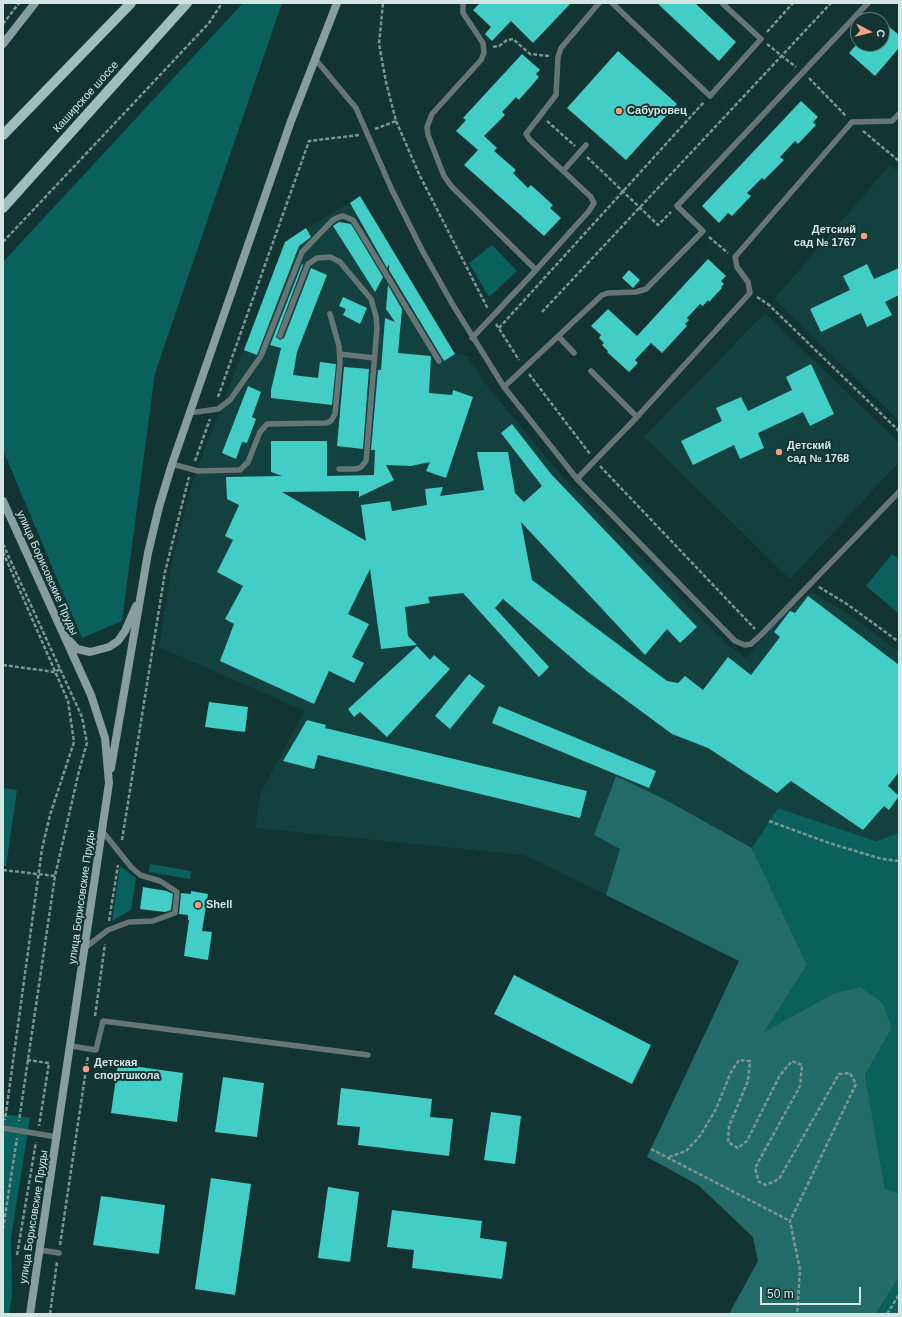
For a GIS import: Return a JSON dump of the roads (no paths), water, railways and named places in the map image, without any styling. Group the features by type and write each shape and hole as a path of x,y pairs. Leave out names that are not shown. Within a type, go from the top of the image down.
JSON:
{"main road":[{"path":"3,44 35,3"},
{"path":"3,135 131,3"},
{"name":"Каширское шоссе","path":"3,208 187,3"},
{"path":"109,783 141,594 159,507 172,464 291,121 337,3"},
{"name":"улица Борисовские Пруды","path":"3,501 62,634 91,695 107,751 109,783 86,947 30,1314"},
{"path":"62,634 77,649 90,652 109,647 118,641 125,630 141,594"}],"lane":[{"path":"463,3 462,13 483,43 484,47 481,60 428,120 428,135 444,176 452,187 536,270"},
{"path":"472,338 493,318 593,206 593,200 591,197 527,137 528,130 556,95 558,57 561,48 599,3"},
{"path":"612,3 710,96 761,39 722,3"},
{"path":"504,387 602,295 608,293 636,292 646,289 703,232 677,206 868,3"},
{"path":"316,60 356,108 392,190 422,250 472,338 504,387 577,480 735,642 745,645 751,644 761,635 899,492"},
{"path":"577,480 637,417 750,293 748,282 737,267 735,257 852,122 892,121 899,114"},
{"path":"563,171 586,145"},
{"path":"190,413 213,410 226,405 258,362 302,252 328,225 339,217 343,216 353,220 439,361"},
{"path":"280,336 308,264 317,258 330,258 340,262 371,299 376,316 366,461 361,467 356,469 339,469"},
{"path":"172,464 192,470 235,470 243,468 248,462 260,432 267,424 326,423 331,421 335,414 340,354 330,314"},
{"path":"559,337 574,353"},
{"path":"340,354 374,358"},
{"path":"591,371 637,417"},
{"path":"86,947 108,930 129,922 153,921 175,914 178,892 160,881 140,875 119,854 102,832"},
{"path":"71,1046 96,1050 103,1021 368,1055"},
{"path":"4,1128 57,1138"},
{"path":"40,1250 59,1253"}],"place":[{"name":"Сабуровец","path":"619,111"},
{"name":"Детский сад № 1767","path":"864,236"},
{"name":"Детский сад № 1768","path":"779,452"},
{"name":"Shell","path":"198,905"},
{"name":"Детская спортшкола","path":"86,1069"}]}
